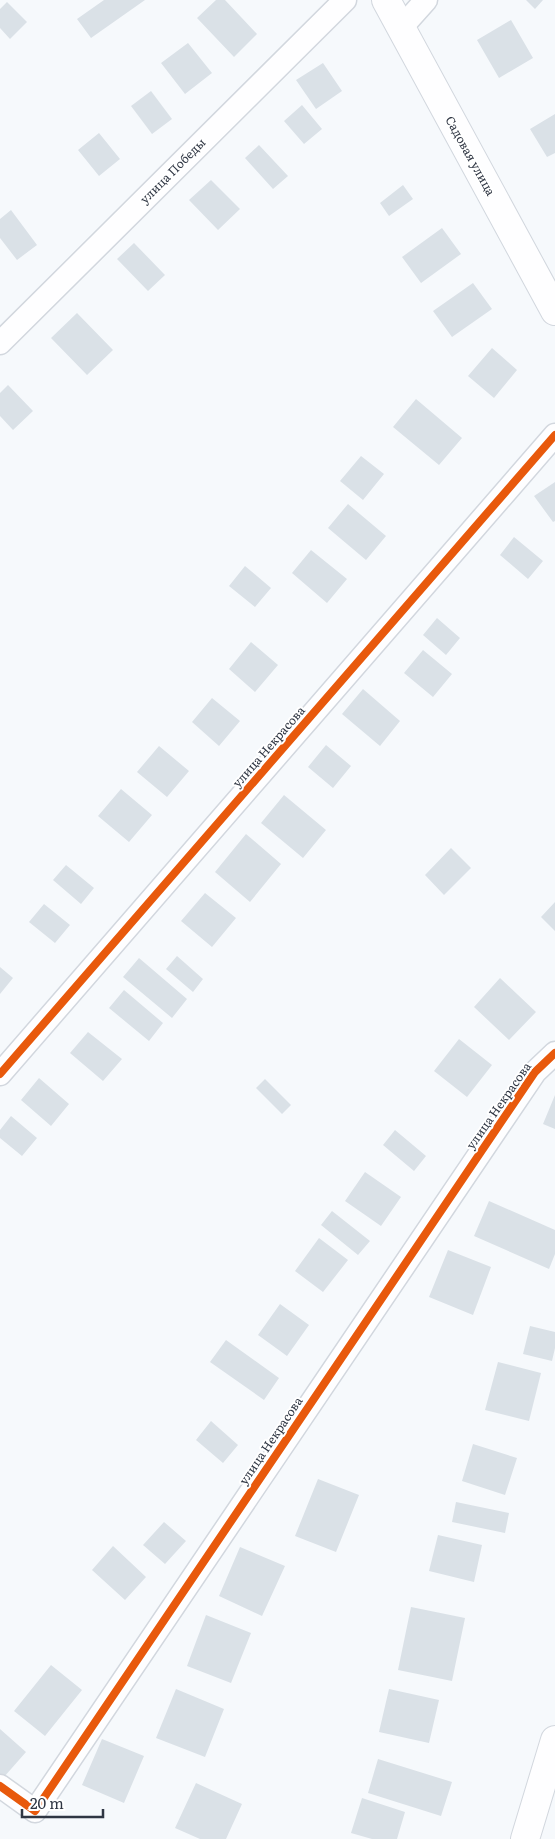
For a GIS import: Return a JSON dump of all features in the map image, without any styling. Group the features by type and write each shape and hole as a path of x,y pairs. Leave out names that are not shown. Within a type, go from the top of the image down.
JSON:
{"street":[{"name":"улица Победы","path":"0,343 346,0"},
{"name":"Садовая улица","path":"386,0 555,311"},
{"path":"401,28 426,0"},
{"name":"улица Некрасова","path":"0,1074 555,435"},
{"name":"улица Некрасова","path":"0,1786 35,1811 535,1072 555,1053"},
{"path":"525,1839 555,1740"}],"building":[{"path":"104,0 145,0 91,38 77,19"},
{"path":"216,0 225,0 257,34 234,57 197,18"},
{"path":"526,0 543,0 535,9"},
{"path":"7,2 27,22 10,39 0,28 0,9"},
{"path":"511,20 533,58 499,78 477,40"},
{"path":"188,43 212,73 185,94 161,63"},
{"path":"323,63 342,91 316,109 296,80"},
{"path":"151,91 172,119 152,134 131,106"},
{"path":"302,105 322,129 304,144 284,121"},
{"path":"555,114 555,153 547,157 530,129"},
{"path":"99,133 120,159 99,176 78,150"},
{"path":"259,145 288,176 273,189 245,158"},
{"path":"211,180 240,209 218,230 189,200"},
{"path":"403,185 413,199 389,216 380,203"},
{"path":"11,210 37,245 17,260 0,238 0,219"},
{"path":"442,228 461,254 421,283 402,257"},
{"path":"134,243 165,275 148,291 117,259"},
{"path":"473,283 492,309 452,337 433,311"},
{"path":"77,313 113,350 87,375 51,338"},
{"path":"492,348 517,370 494,398 468,376"},
{"path":"8,385 33,411 13,430 0,416 0,393"},
{"path":"416,399 462,438 439,465 393,427"},
{"path":"361,456 384,474 363,500 340,481"},
{"path":"555,482 555,521 553,522 534,496"},
{"path":"348,504 386,536 366,560 328,528"},
{"path":"514,537 543,561 528,579 500,555"},
{"path":"311,550 347,579 327,603 292,573"},
{"path":"245,566 271,588 255,607 229,586"},
{"path":"437,618 460,638 446,655 423,635"},
{"path":"251,642 278,665 255,692 229,669"},
{"path":"423,650 452,674 433,697 404,673"},
{"path":"363,689 400,721 380,746 342,714"},
{"path":"212,698 240,721 219,746 192,722"},
{"path":"326,745 351,766 333,788 308,767"},
{"path":"159,746 189,771 167,797 137,772"},
{"path":"121,789 152,815 129,842 98,816"},
{"path":"284,795 326,830 303,858 261,823"},
{"path":"246,834 281,864 250,902 215,872"},
{"path":"451,848 471,868 444,895 425,875"},
{"path":"66,865 94,888 81,904 53,880"},
{"path":"205,893 236,918 212,947 181,921"},
{"path":"555,902 555,931 541,917"},
{"path":"44,904 70,925 55,943 29,922"},
{"path":"177,956 203,979 193,992 166,969"},
{"path":"139,958 187,999 172,1018 123,977"},
{"path":"0,967 13,978 0,994"},
{"path":"500,978 536,1012 509,1040 474,1007"},
{"path":"124,990 163,1023 149,1041 109,1008"},
{"path":"88,1032 122,1059 103,1081 70,1053"},
{"path":"459,1039 492,1065 467,1097 434,1071"},
{"path":"39,1078 69,1104 51,1126 21,1100"},
{"path":"265,1079 291,1105 282,1114 256,1088"},
{"path":"555,1095 555,1129 543,1124"},
{"path":"11,1116 37,1138 22,1156 0,1138 0,1130"},
{"path":"395,1130 426,1156 414,1171 383,1145"},
{"path":"365,1172 401,1197 381,1226 345,1201"},
{"path":"489,1201 555,1230 555,1254 549,1269 474,1236"},
{"path":"332,1211 370,1241 358,1255 321,1225"},
{"path":"319,1238 348,1260 323,1292 295,1271"},
{"path":"448,1250 491,1267 473,1315 429,1297"},
{"path":"280,1304 309,1325 287,1356 258,1335"},
{"path":"530,1326 555,1332 555,1348 552,1361 523,1354"},
{"path":"226,1340 279,1378 264,1400 210,1362"},
{"path":"498,1362 541,1373 529,1421 485,1410"},
{"path":"211,1421 238,1445 223,1463 196,1440"},
{"path":"473,1444 517,1458 505,1495 462,1481"},
{"path":"318,1479 359,1495 336,1552 295,1536"},
{"path":"456,1502 509,1513 505,1533 452,1522"},
{"path":"164,1522 186,1541 165,1564 143,1545"},
{"path":"438,1535 482,1545 474,1582 429,1571"},
{"path":"113,1546 146,1577 125,1600 92,1570"},
{"path":"240,1547 285,1566 262,1616 219,1596"},
{"path":"411,1607 465,1618 452,1681 398,1670"},
{"path":"206,1615 251,1633 231,1683 187,1666"},
{"path":"51,1665 82,1690 45,1736 14,1711"},
{"path":"176,1689 224,1709 205,1757 156,1738"},
{"path":"389,1689 439,1700 429,1743 379,1732"},
{"path":"0,1729 26,1752 4,1777 0,1774"},
{"path":"102,1739 144,1756 124,1803 82,1785"},
{"path":"378,1759 452,1782 441,1816 368,1793"},
{"path":"196,1783 242,1804 226,1839 200,1839 175,1828"},
{"path":"362,1798 405,1812 397,1839 372,1839 351,1833"}],"cycle path":[{"path":"0,1074 555,435"},
{"path":"0,1786 35,1811 535,1072 555,1053"}]}
